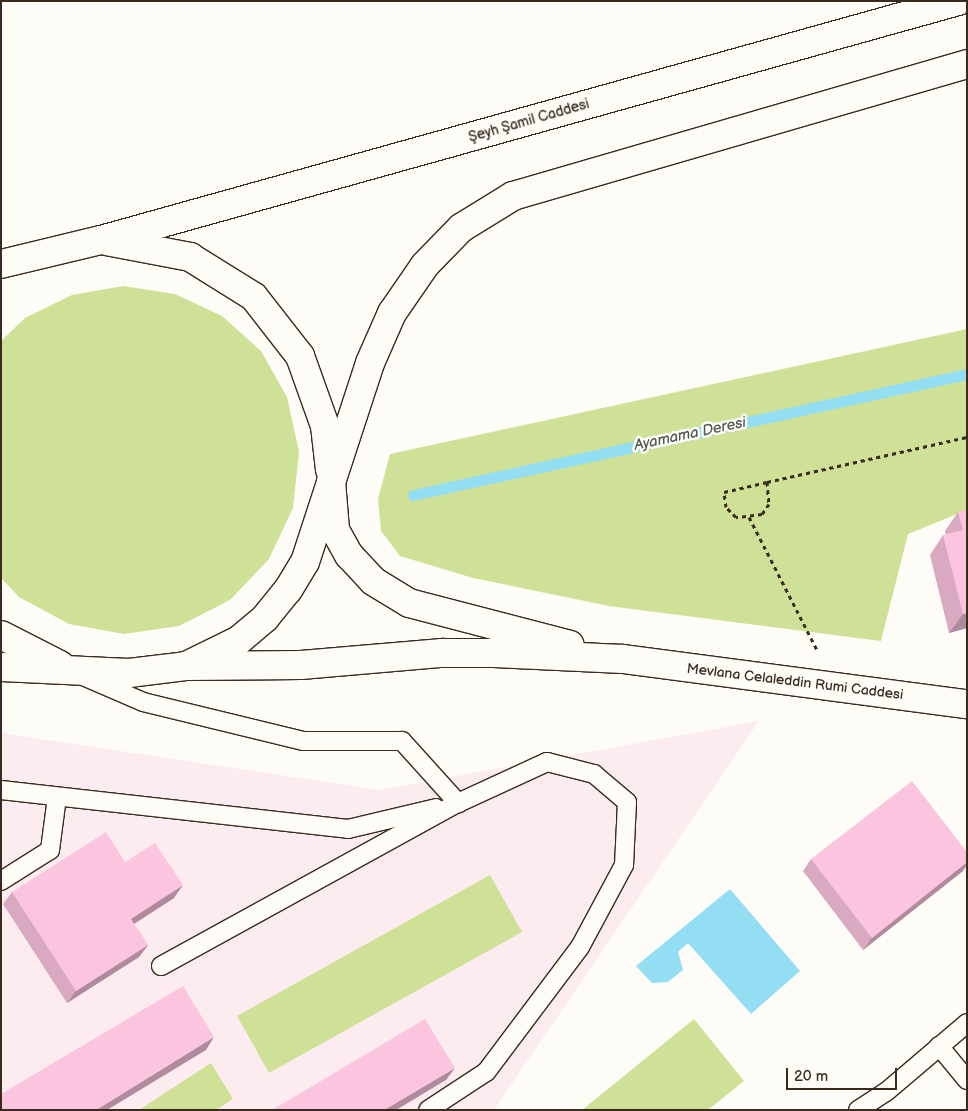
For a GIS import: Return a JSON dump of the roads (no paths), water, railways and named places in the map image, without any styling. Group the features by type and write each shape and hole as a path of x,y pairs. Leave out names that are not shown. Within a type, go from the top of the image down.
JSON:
{"main road":[{"name":"Şeyh Şamil Caddesi","path":"6,266 958,1"},
{"path":"186,666 239,640 265,618 288,590 305,562 370,363 392,313 425,265 461,228 513,196 967,64"},
{"path":"101,240 190,257 254,297 300,356 325,426 335,530 349,555 373,580 410,603 623,659"},
{"path":"1,635 70,671"},
{"path":"1,667 129,673 186,666 300,665 442,653 494,653 623,659"},
{"name":"Mevlana Celaleddin Rumi Caddesi","path":"623,659 967,704"}],"lane":[{"path":"70,671 143,702 303,741 402,741 458,802"},
{"path":"161,966 458,802 546,762 594,774 627,802 624,865 580,947 486,1072 428,1110"},
{"path":"1,790 57,798 348,829 458,802"},
{"path":"1,881 50,850 57,798"},
{"path":"858,1110 886,1092 967,1023"},
{"path":"939,1046 967,1080"}],"water":[{"path":"730,889 800,971 751,1014 688,943 678,952 683,970 668,982 652,983 636,966"}],"waterway":[{"name":"Ayamama Deresi","path":"413,495 967,374"}]}
